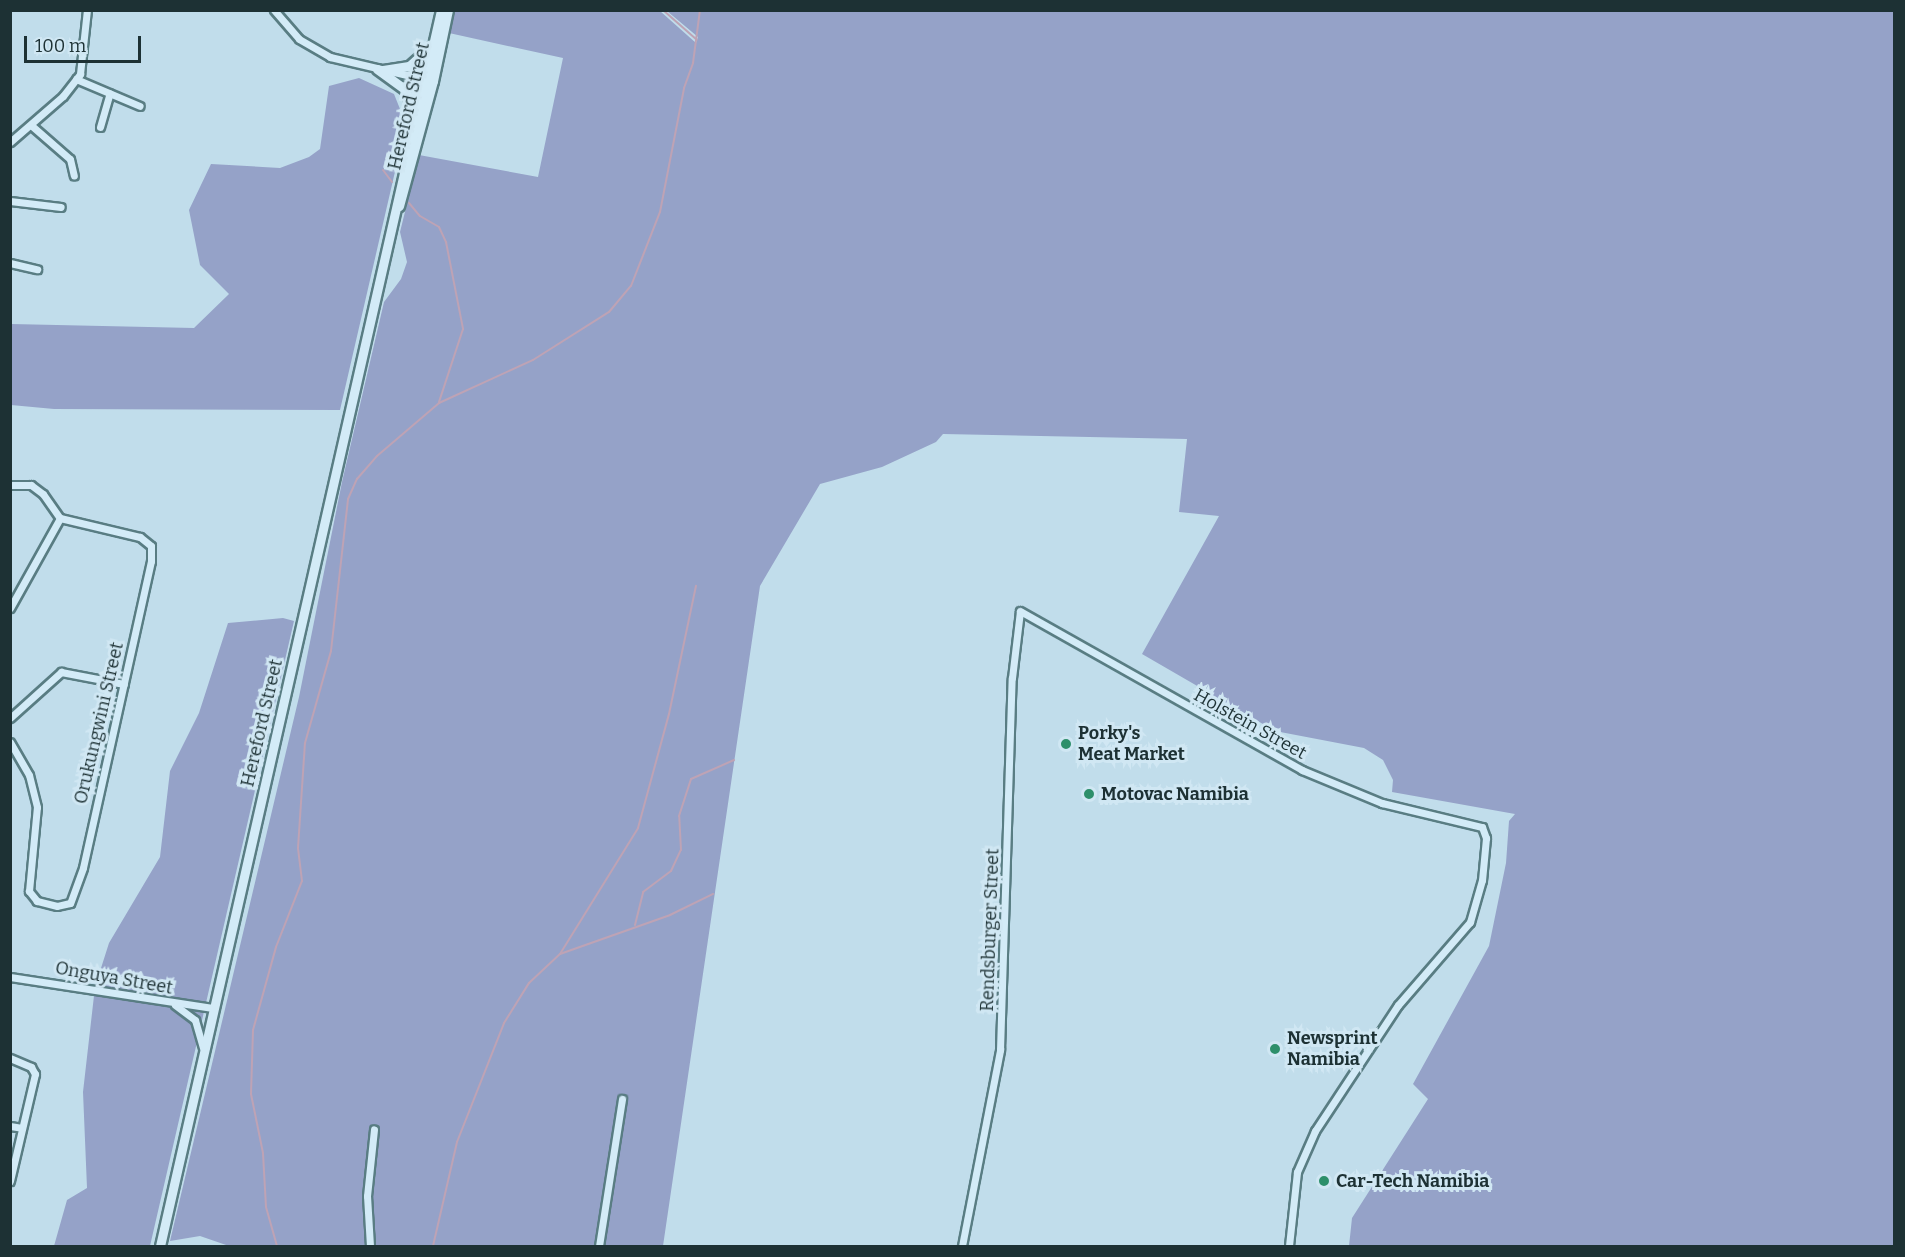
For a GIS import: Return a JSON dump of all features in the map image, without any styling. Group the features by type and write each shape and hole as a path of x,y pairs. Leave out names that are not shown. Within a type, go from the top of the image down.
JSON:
{"main road":[{"name":"Hereford Street","path":"398,207 416,121 429,80 441,10"},
{"name":"Hereford Street","path":"160,1246 398,207 448,10"},
{"path":"379,70 409,66 434,42"},
{"path":"379,70 405,89 413,104 416,121"}],"street":[{"path":"10,142 32,126 76,79 84,58 87,10"},
{"path":"274,10 309,46 339,60 429,80"},
{"path":"76,79 140,106"},
{"path":"100,127 110,93"},
{"path":"32,126 70,159 74,176"},
{"path":"10,201 61,207"},
{"path":"11,262 36,269"},
{"path":"10,485 31,485 43,494 60,518 10,608"},
{"name":"Orukungwini Street","path":"10,742 29,775 37,807 29,891 37,902 57,906 70,903 83,868 151,561 151,546 140,537 60,518"},
{"name":"Holstein Street","path":"1020,611 1302,770 1382,803 1482,827 1486,838 1482,880 1470,922 1398,1005 1315,1131 1297,1172 1289,1246"},
{"name":"Rendsburger Street","path":"962,1246 1000,1050 1012,678 1020,611"},
{"path":"10,718 61,672 124,684"},
{"name":"Onguya Street","path":"10,977 95,987 168,1002 213,1008"},
{"path":"168,1002 195,1020 204,1054"},
{"path":"10,1058 31,1067 35,1074 10,1181"},
{"path":"599,1246 622,1099"},
{"path":"10,1126 22,1128"},
{"path":"370,1246 367,1196 374,1129"}],"shaded area":[{"path":"454,11 660,11 696,43 698,37 667,11 1894,11 1894,1246 1349,1246 1352,1218 1428,1099 1413,1084 1489,946 1506,863 1509,821 1515,814 1392,792 1393,780 1383,760 1364,748 1275,731 1142,654 1219,516 1179,512 1187,439 943,434 936,442 882,467 820,484 760,586 663,1246 229,1246 200,1236 170,1241 299,697 342,482 384,302 401,279 407,262 400,232 419,155 538,177 563,58 449,33"},
{"path":"359,78 394,94 406,124 340,410 54,409 11,405 11,324 194,328 229,294 200,265 189,210 211,164 280,168 309,157 320,149 329,86"},
{"path":"283,618 294,621 150,1246 54,1246 67,1200 87,1188 83,1092 95,987 109,943 160,857 170,771 199,713 228,623"}],"waterway":[{"path":"663,10 697,40"},
{"path":"277,1246 266,1207 263,1153 251,1094 253,1030 276,947 302,881 298,848 305,743 331,651 348,499 357,479 377,456 439,403 533,360 609,312 631,286 660,212 684,88 693,63 700,10"},
{"path":"383,170 392,182"},
{"path":"409,203 420,216 439,227 446,242 463,329 439,402"},
{"path":"433,1246 457,1142 504,1023 529,983 560,954 638,828 669,714 696,586"},
{"path":"635,925 643,892 671,871 681,850 679,816 691,779 734,760"},
{"path":"560,954 670,915 713,894"}],"place":[{"name":"Porky's Meat Market","path":"1066,744"},
{"name":"Motovac Namibia","path":"1089,794"},
{"name":"Newsprint Namibia","path":"1275,1049"},
{"name":"Car-Tech Namibia","path":"1324,1181"}]}
